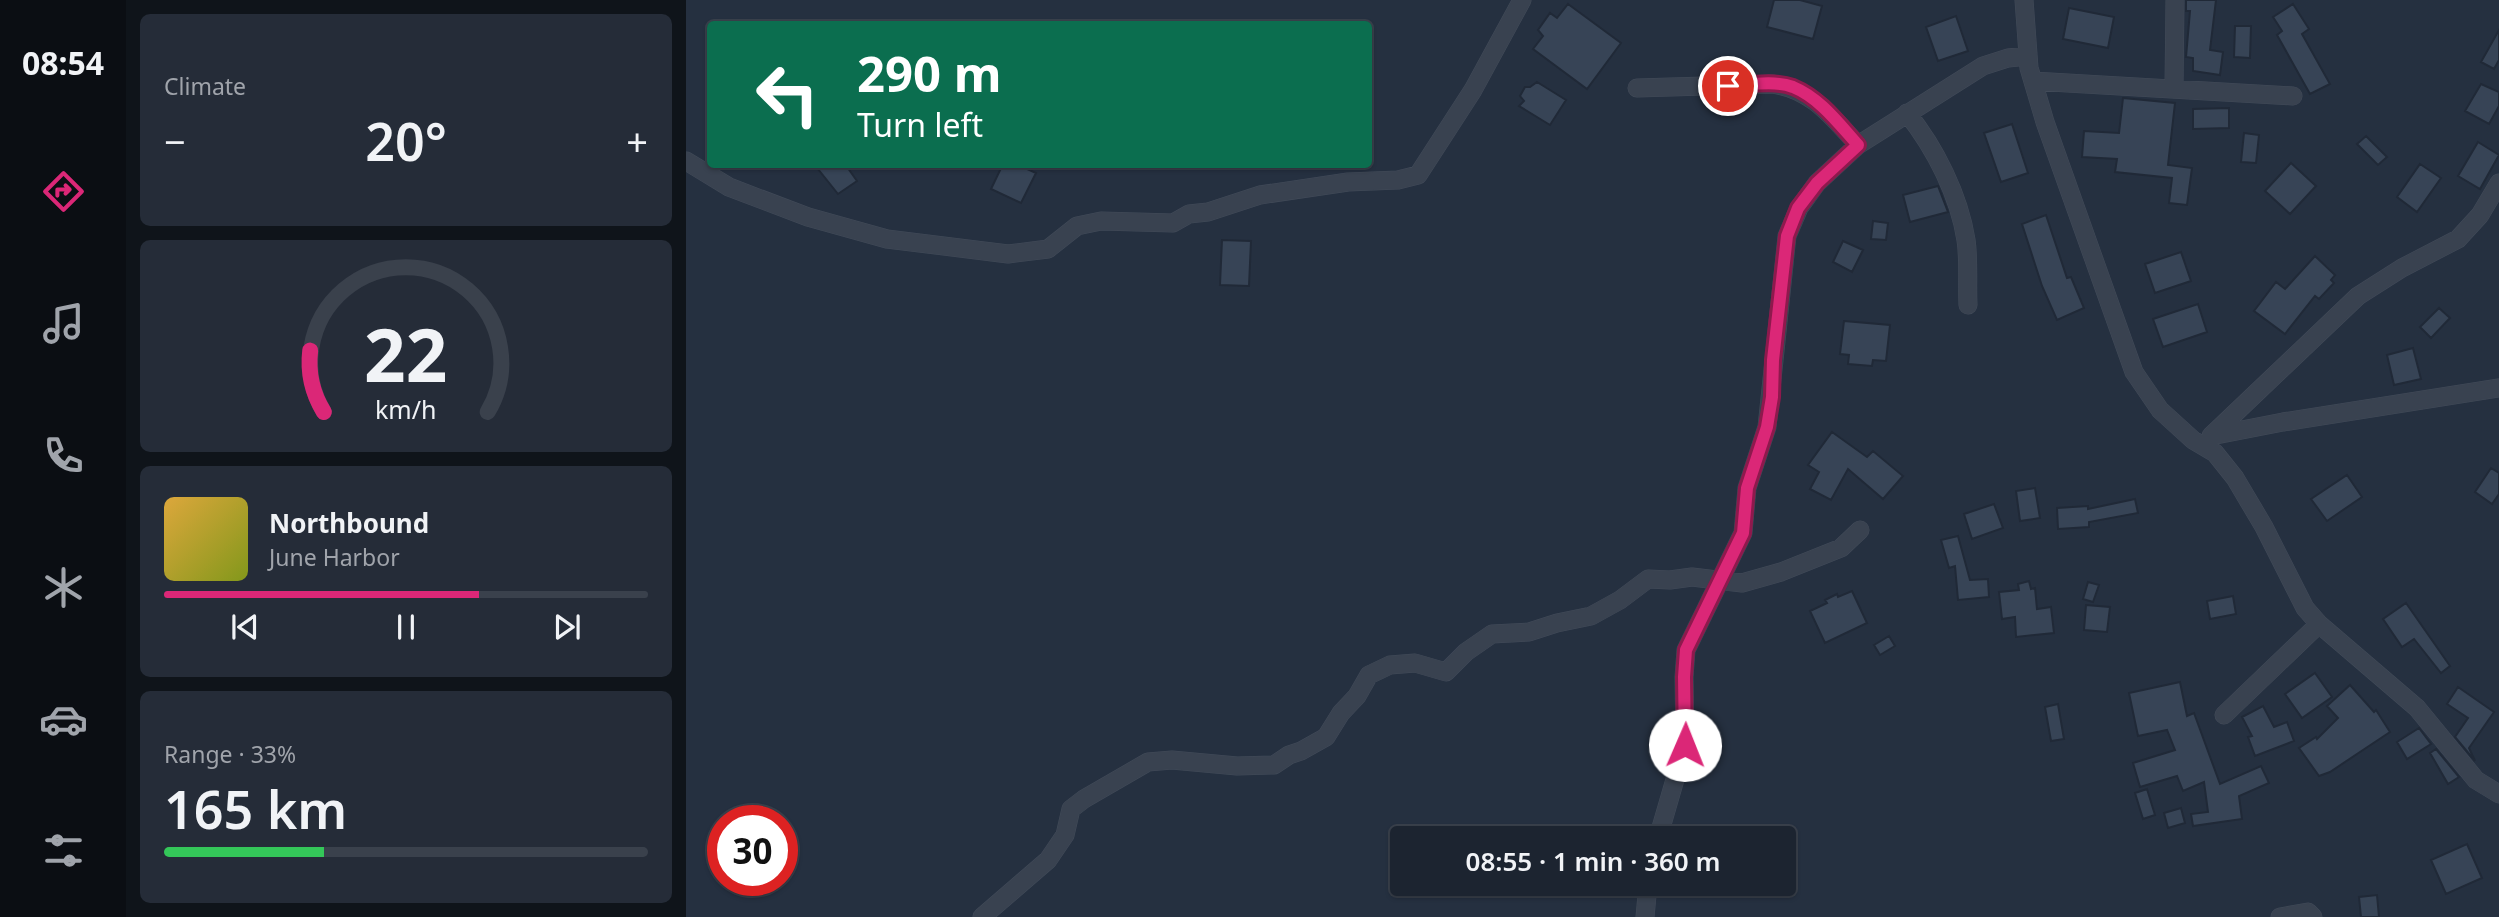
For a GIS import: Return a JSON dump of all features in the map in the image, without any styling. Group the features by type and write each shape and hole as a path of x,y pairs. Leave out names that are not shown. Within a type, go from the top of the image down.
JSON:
{"street":[{"path":"686,161 729,187 759,200 887,239 1008,254 1029,253 1048,249 1077,226 1101,221 1173,223 1189,214 1208,212 1260,195 1348,182 1398,180 1418,174 1473,90 1522,0"},
{"path":"2024,0 2028,56 2045,122 2134,372 2160,410 2202,438 2235,478 2264,527 2305,608 2319,624 2417,708 2476,780 2499,794"},
{"path":"2174,88 2175,0"},
{"path":"1661,826 1685,745 1686,650 1743,533 1747,488 1767,427 1787,236 1798,208 1817,183 1858,145 1983,66 2008,58 2028,56"},
{"path":"2033,81 2292,96"},
{"path":"1637,88 1772,84 1791,86 1823,107 1858,145"},
{"path":"1907,113 1958,202 1966,242 1968,304"},
{"path":"2202,438 2358,296 2402,268 2458,239 2480,215 2499,183"},
{"path":"2202,438 2308,417 2499,388"},
{"path":"982,917 1048,860 1065,835 1071,809 1083,799 1148,762 1172,760 1237,766 1274,765 1326,737 1341,713 1357,696 1369,675 1390,664 1415,663 1446,672 1466,652 1492,634 1529,632 1591,616 1620,600 1648,579 1692,577 1742,583 1781,572 1841,548 1860,530"},
{"path":"2224,715 2319,624"},
{"path":"1645,917 1647,896"},
{"path":"2280,917 2308,912 2313,917"}],"building":[{"path":"1774,0 1800,0 1822,6 1813,39 1767,27"},
{"path":"2186,0 2216,0 2210,50 2223,52 2220,75 2193,71 2193,58 2186,57 2190,11 2186,11"},
{"path":"1568,4 1621,43 1587,89 1533,49 1543,36 1538,30 1550,13 1557,18"},
{"path":"2293,4 2309,29 2302,34 2330,84 2310,94 2277,35 2282,31 2273,17"},
{"path":"2069,8 2114,17 2108,48 2063,39"},
{"path":"1956,16 1968,51 1938,61 1926,27"},
{"path":"2235,26 2251,26 2250,58 2234,57"},
{"path":"2499,30 2499,60 2494,69 2481,62"},
{"path":"1537,82 1566,100 1550,125 1519,106 1524,101 1520,96 1525,87"},
{"path":"2481,84 2499,92 2499,106 2489,124 2465,111"},
{"path":"2123,98 2175,103 2168,165 2192,168 2187,205 2169,203 2172,178 2115,172 2117,159 2082,157 2084,131 2119,133"},
{"path":"2229,108 2229,128 2193,129 2193,109"},
{"path":"2012,124 2028,173 2001,182 1984,133"},
{"path":"2244,133 2259,135 2256,163 2241,162"},
{"path":"2366,136 2387,157 2378,165 2357,144"},
{"path":"2478,142 2499,155 2480,189 2458,176"},
{"path":"2291,163 2316,186 2290,214 2265,191"},
{"path":"2420,164 2441,178 2417,212 2397,197"},
{"path":"817,168 848,168 857,181 838,194"},
{"path":"1001,168 1025,168 1036,173 1021,203 991,189"},
{"path":"1938,186 1948,212 1910,222 1903,195"},
{"path":"2046,215 2067,278 2071,277 2084,308 2057,320 2042,286 2022,224"},
{"path":"1873,221 1888,223 1886,240 1871,239"},
{"path":"1222,240 1251,241 1249,286 1220,285"},
{"path":"1843,241 1863,250 1852,272 1833,262"},
{"path":"2181,252 2191,281 2155,293 2145,264"},
{"path":"2315,256 2335,275 2331,280 2334,283 2319,299 2315,296 2285,334 2254,311 2276,282 2285,289"},
{"path":"2198,304 2207,332 2163,347 2153,319"},
{"path":"2439,308 2450,318 2431,338 2420,327"},
{"path":"1844,321 1890,325 1886,361 1873,360 1872,366 1848,364 1849,355 1840,354"},
{"path":"2413,348 2421,379 2394,385 2387,355"},
{"path":"1832,432 1867,457 1873,451 1903,476 1883,499 1848,469 1831,500 1810,489 1819,472 1808,465"},
{"path":"2491,468 2499,473 2499,494 2492,504 2475,492"},
{"path":"2347,475 2362,497 2327,521 2311,499"},
{"path":"2035,488 2040,518 2020,521 2016,491"},
{"path":"2135,499 2138,513 2089,522 2089,527 2058,529 2057,508 2088,506 2088,509"},
{"path":"1994,504 2003,528 1972,539 1964,514"},
{"path":"1958,536 1970,580 1988,579 1989,597 1958,600 1955,566 1949,568 1941,540"},
{"path":"2029,581 2031,589 2035,588 2037,609 2051,607 2054,633 2016,637 2015,617 2002,619 1999,592 2019,590 2018,584"},
{"path":"2088,582 2099,585 2093,602 2083,599"},
{"path":"1852,591 1867,623 1825,643 1810,611 1827,603 1825,600 1837,594 1838,597"},
{"path":"2233,596 2236,614 2210,619 2207,601"},
{"path":"2406,603 2450,666 2441,673 2414,639 2402,647 2383,619"},
{"path":"2086,605 2110,607 2107,632 2084,630"},
{"path":"1889,636 1895,646 1880,655 1874,645"},
{"path":"2315,673 2332,697 2302,718 2285,694"},
{"path":"2180,682 2187,716 2194,713 2220,784 2261,766 2269,783 2239,796 2242,819 2193,826 2191,814 2208,812 2204,782 2183,791 2177,776 2140,787 2133,763 2175,750 2167,730 2138,736 2129,693"},
{"path":"2350,685 2374,712 2376,710 2390,732 2330,772 2319,776 2299,748 2316,737 2317,739 2338,718 2327,706"},
{"path":"2458,687 2494,712 2469,748 2475,761 2455,737 2468,718 2447,704"},
{"path":"2058,704 2064,739 2051,741 2045,707"},
{"path":"2263,706 2274,727 2287,722 2294,741 2255,756 2248,737 2252,736 2242,717"},
{"path":"2419,728 2431,744 2407,759 2397,742"},
{"path":"2436,749 2459,777 2448,784 2430,753"},
{"path":"2147,789 2155,815 2143,819 2135,793"},
{"path":"2181,808 2185,823 2168,828 2164,813"},
{"path":"2467,844 2482,878 2446,894 2431,860"},
{"path":"2377,895 2379,917 2361,917 2359,897"}],"route":[{"path":"1685,745 1686,650 1743,533 1747,488 1767,427 1787,236 1798,208 1817,183 1858,145 1823,107 1791,86 1728,86"}]}
